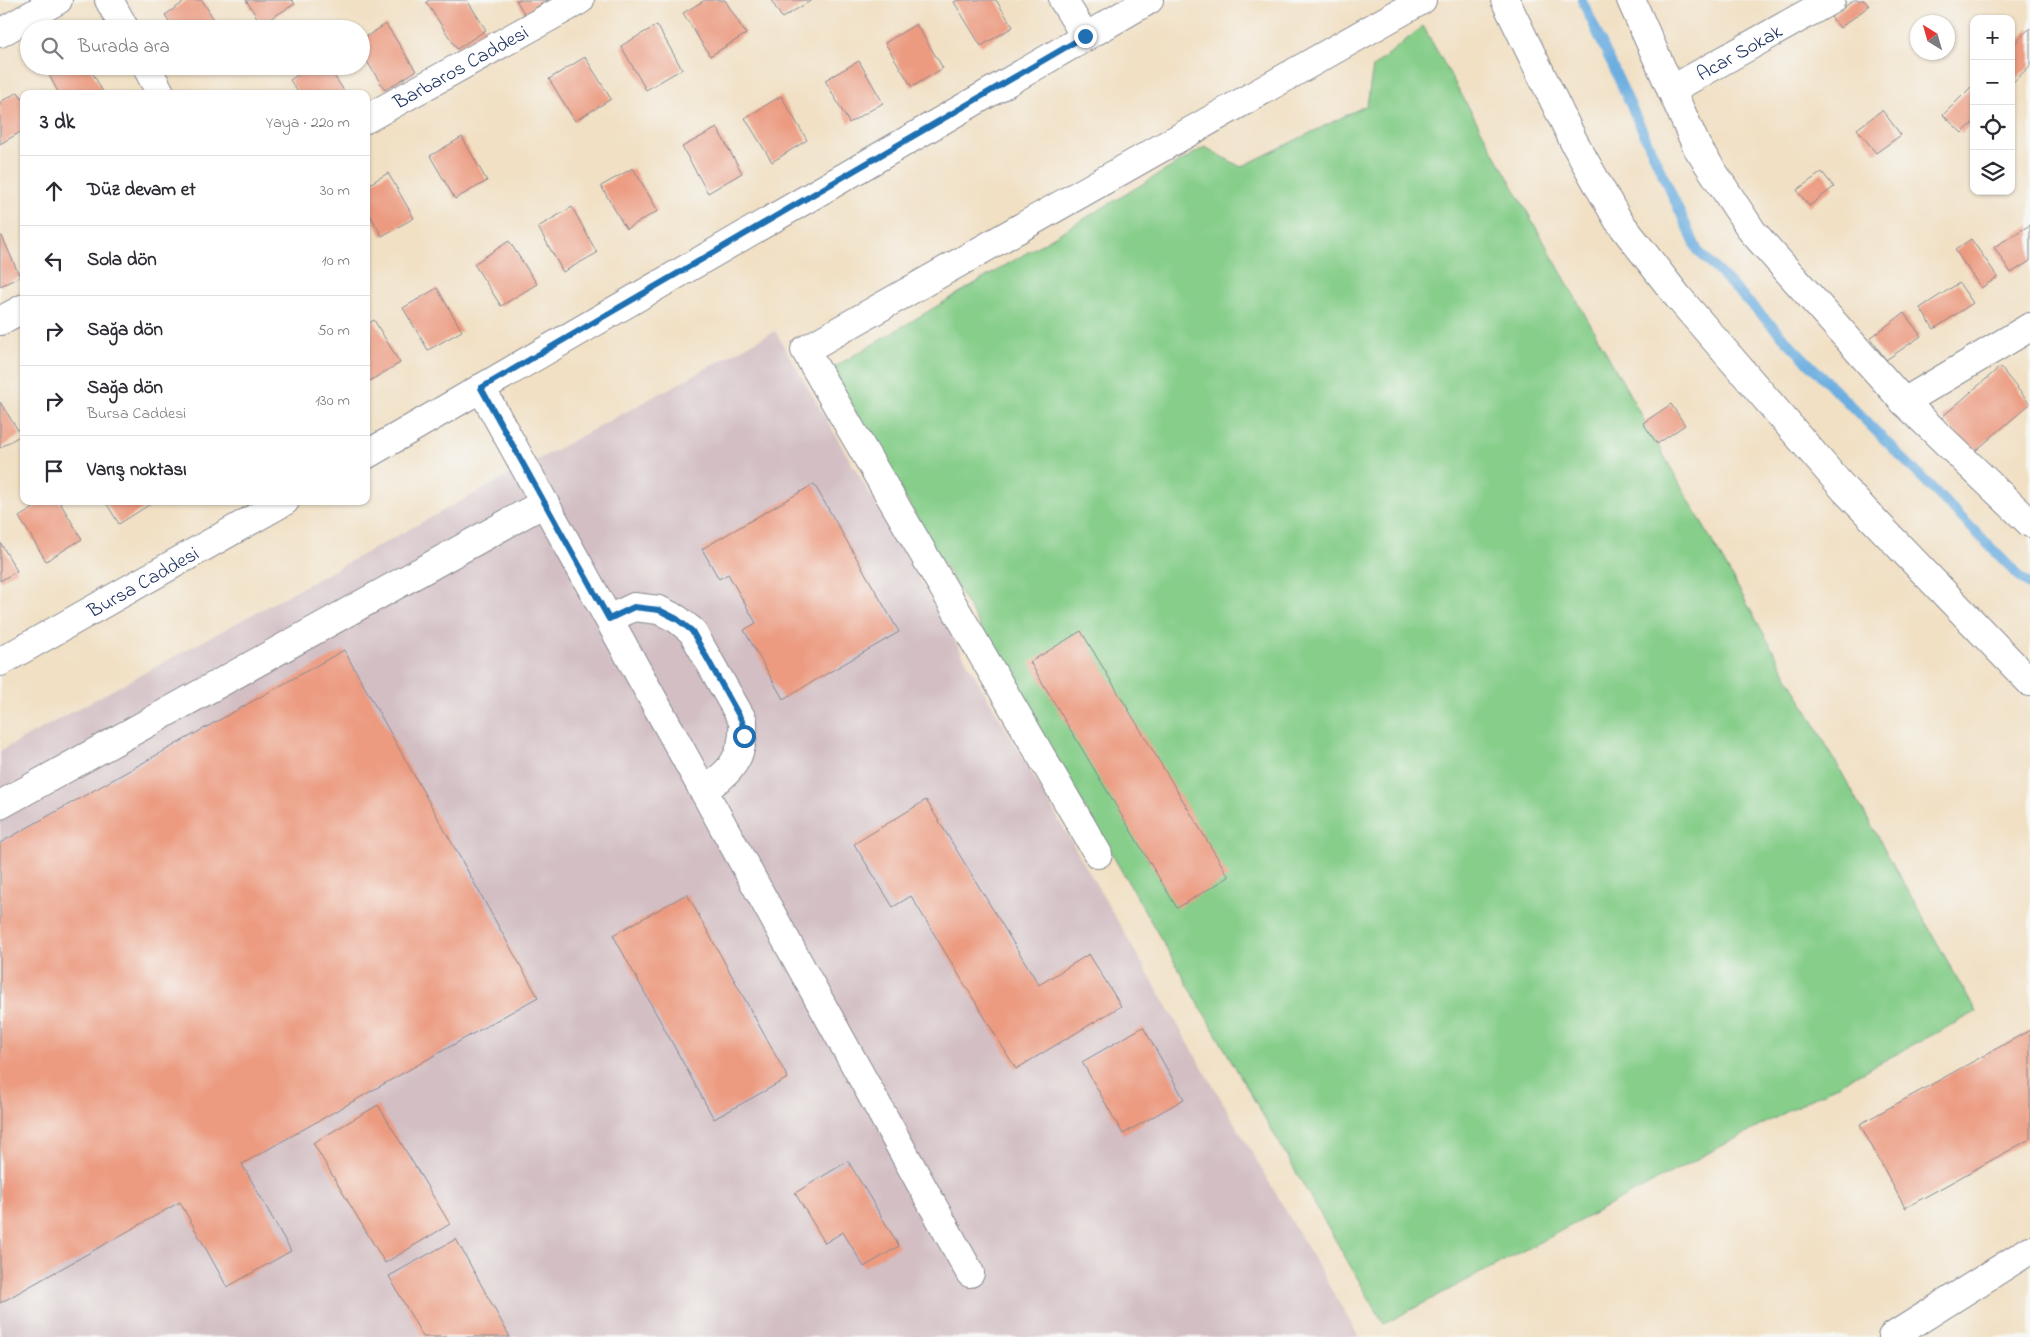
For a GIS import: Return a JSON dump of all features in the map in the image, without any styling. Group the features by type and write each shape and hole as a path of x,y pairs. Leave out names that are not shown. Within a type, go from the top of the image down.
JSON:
{"street":[{"path":"23,20 58,0"},
{"path":"109,0 120,20"},
{"name":"Barbaros Caddesi","path":"370,117 580,0"},
{"path":"1063,0 1085,36"},
{"path":"370,453 1149,0"},
{"path":"1098,854 806,350 1422,0"},
{"path":"1505,0 1575,144 1618,220 1678,297 1845,490 2030,682"},
{"path":"1630,0 1697,147 1752,231 1904,402 2030,523"},
{"name":"Acar Sokak","path":"1671,90 1831,0"},
{"path":"0,33 20,22"},
{"path":"151,75 159,90"},
{"path":"0,321 20,310"},
{"path":"1904,402 2030,327"},
{"path":"481,388 970,1273"},
{"path":"0,805 544,503"},
{"name":"Bursa Caddesi","path":"0,662 278,505"},
{"path":"609,619 634,607 659,610 677,619 692,631 742,721 744,736 741,750 734,764 726,775 702,788"},
{"path":"1892,1337 2030,1250"}],"shaded area":[{"path":"775,331 1359,1337 0,1337 0,751"}],"green space":[{"path":"1423,26 1976,1012 1384,1324 831,369 1205,147 1241,167 1367,105 1373,67"}],"building":[{"path":"187,0 202,0 214,20 168,20 165,15"},
{"path":"246,0 292,0 295,4 268,20 258,20"},
{"path":"429,0 467,0 486,30 457,49 426,2"},
{"path":"516,0 548,0 525,15"},
{"path":"705,0 725,0 746,34 710,56 683,13"},
{"path":"771,0 812,0 782,18"},
{"path":"958,0 996,0 1013,27 981,46 954,2"},
{"path":"1854,0 1864,0 1869,6 1840,28 1831,17"},
{"path":"386,24 416,71 385,90 370,66 370,34"},
{"path":"916,24 943,68 912,87 885,43"},
{"path":"657,25 682,69 646,90 621,46"},
{"path":"2030,28 2030,66 2015,80 2015,60 2015,43"},
{"path":"585,57 611,99 575,121 549,79"},
{"path":"859,61 883,103 849,123 825,80"},
{"path":"49,75 94,75 102,90 57,90"},
{"path":"298,75 334,75 343,90 296,90 290,80"},
{"path":"1970,88 1970,126 1962,133 1943,115"},
{"path":"18,92 20,95 20,132 0,144 0,102"},
{"path":"781,96 807,140 772,162 745,118"},
{"path":"1882,110 1901,135 1876,153 1857,129"},
{"path":"717,128 742,173 708,193 682,147"},
{"path":"462,137 487,181 455,199 430,156"},
{"path":"633,168 658,211 626,229 601,186"},
{"path":"1822,172 1834,187 1809,206 1797,190"},
{"path":"388,173 414,218 382,236 370,215 370,184"},
{"path":"572,207 597,253 563,272 538,227"},
{"path":"2030,225 2030,261 2011,273 1994,247"},
{"path":"2,236 20,277 0,286 0,237"},
{"path":"1971,239 1998,277 1981,288 1955,250"},
{"path":"509,241 537,284 501,306 474,264"},
{"path":"1959,283 1973,303 1934,329 1920,308"},
{"path":"437,288 462,331 428,350 403,308"},
{"path":"1904,313 1921,336 1886,360 1870,338"},
{"path":"374,320 400,363 370,381 370,322"},
{"path":"2000,367 2030,404 1973,453 1942,417"},
{"path":"0,402 20,436 0,448"},
{"path":"1671,404 1685,425 1657,444 1643,423"},
{"path":"814,484 899,632 783,699 744,630 756,623 728,574 719,579 702,549"},
{"path":"38,505 61,505 82,539 46,561 19,517"},
{"path":"107,505 149,505 119,524"},
{"path":"0,542 17,571 0,581"},
{"path":"1081,631 1229,877 1177,908 1030,662"},
{"path":"344,650 538,997 242,1164 291,1251 227,1287 180,1202 0,1303 0,843"},
{"path":"926,800 1039,985 1089,954 1121,1006 1016,1069 911,896 893,907 854,844"},
{"path":"687,894 788,1078 714,1119 613,935"},
{"path":"1143,1027 1184,1099 1123,1134 1082,1062"},
{"path":"2030,1030 2030,1139 1905,1208 1860,1124"},
{"path":"378,1105 450,1224 385,1263 313,1143"},
{"path":"848,1161 899,1246 864,1267 843,1232 825,1243 795,1193"},
{"path":"456,1239 510,1337 423,1337 389,1276"}],"waterway":[{"path":"1582,0 1698,251 2019,576"},
{"path":"2016,573 2030,586"}],"route":[{"path":"744,736 742,721 692,631 677,619 659,610 647,607 634,607 609,619 481,388 1085,36"}]}
